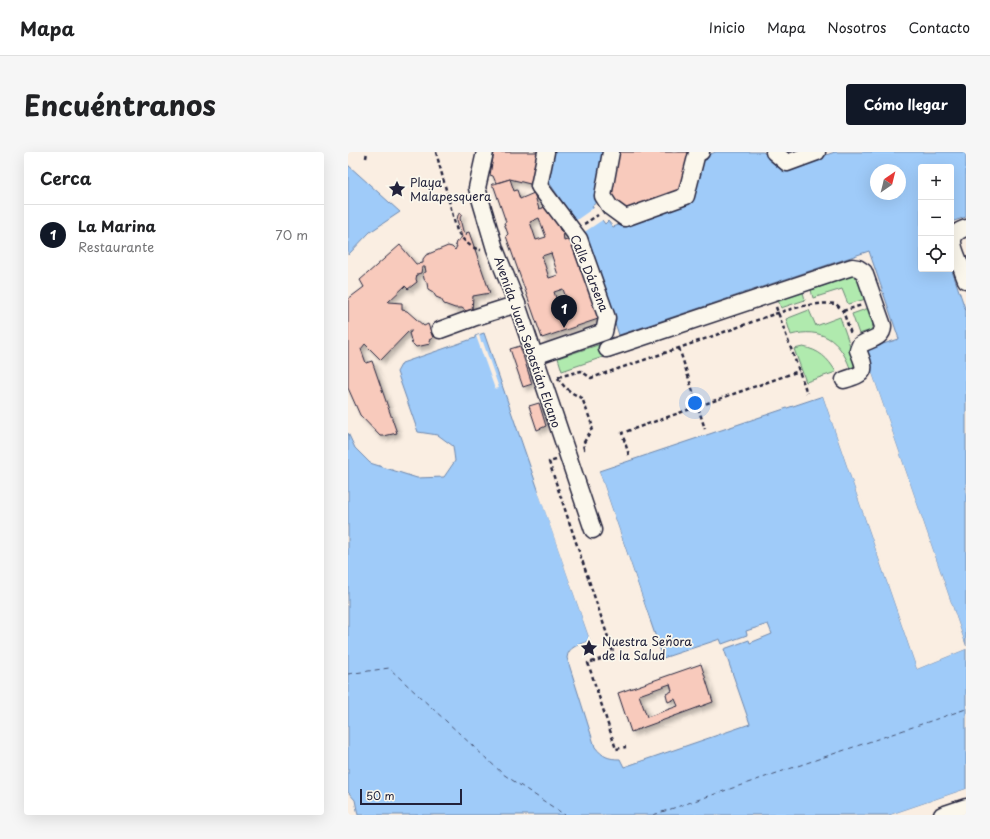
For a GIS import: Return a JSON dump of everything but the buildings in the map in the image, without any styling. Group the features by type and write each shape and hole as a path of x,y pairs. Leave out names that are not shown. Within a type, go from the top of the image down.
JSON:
{"street":[{"name":"Avenida Juan Sebastián Elcano","path":"485,152 477,188 495,249 517,304 593,530"},
{"name":"Calle Dársena","path":"535,356 604,332 607,318 579,239 539,186 546,152"},
{"path":"611,152 603,196 610,207 625,218 686,196 697,153 701,152"},
{"path":"774,152 787,163 817,152"},
{"path":"966,228 957,232 952,244 966,280"},
{"path":"607,348 852,267 858,268 864,272 883,326 883,332 880,336 860,345 858,350 864,368 863,372 860,375 844,380"},
{"path":"440,330 517,304"},
{"path":"942,815 966,807"}],"path":[{"path":"366,158 368,152"},
{"path":"436,152 457,231 463,241 478,249 495,249"},
{"path":"579,228 602,212"},
{"path":"772,294 807,394"},
{"path":"843,312 874,301"},
{"path":"558,377 581,371 591,378 812,303 824,302 836,304 843,312 854,341 860,345"},
{"path":"679,348 705,429"},
{"path":"629,455 622,433 799,371"}],"green space":[{"path":"851,276 859,279 866,299 848,304 842,289 813,298 811,290"},
{"path":"803,292 805,300 781,308 778,300"},
{"path":"869,308 873,319 871,330 859,334 852,314"},
{"path":"809,310 816,326 840,317 857,366 850,368 841,350 828,338 811,333 791,335 786,319"},
{"path":"601,344 606,356 562,371 558,358"},
{"path":"803,347 814,350 822,355 836,372 806,382 794,349"}],"water":[{"path":"554,152 606,152 597,202 592,206 605,224 608,221 613,227 690,201 698,158 716,152 763,152 784,169 835,152 966,152 966,217 954,221 954,164 918,164 918,272 952,272 966,311 966,646 864,350 899,339 869,251 619,335 586,236 548,181"},
{"path":"348,165 400,212 370,232 348,255"},
{"path":"484,333 590,640 572,648 567,658 595,747 603,755 612,759 620,759 624,767 750,724 724,649 749,640 750,643 772,634 768,624 746,631 747,635 722,644 720,639 663,658 599,471 823,396 917,669 966,649 966,789 890,815 358,815 355,800 348,792 348,433 355,448 370,463 417,478 444,477 455,461 453,446 438,435 418,432 397,372 402,363 475,338 475,336"}],"pier":[{"path":"595,207 604,219 583,233 575,221"},
{"path":"479,335 481,342 483,342 499,388 495,389 476,336"},
{"path":"872,373 966,646 966,649 917,669 823,396 825,395 918,666 965,648 870,374"},
{"path":"599,471 650,621 648,622 597,472"},
{"path":"540,490 592,639 590,640 538,491"},
{"path":"966,789 966,791 903,813 890,815"}],"ferry route":[{"path":"348,674 389,668 503,774 565,815"},
{"path":"653,815 966,709"}],"place":[{"name":"Playa Malapesquera","path":"397,189"},
{"name":"La Marina","path":"564,328"},
{"name":"Nuestra Señora de la Salud","path":"589,648"}]}
